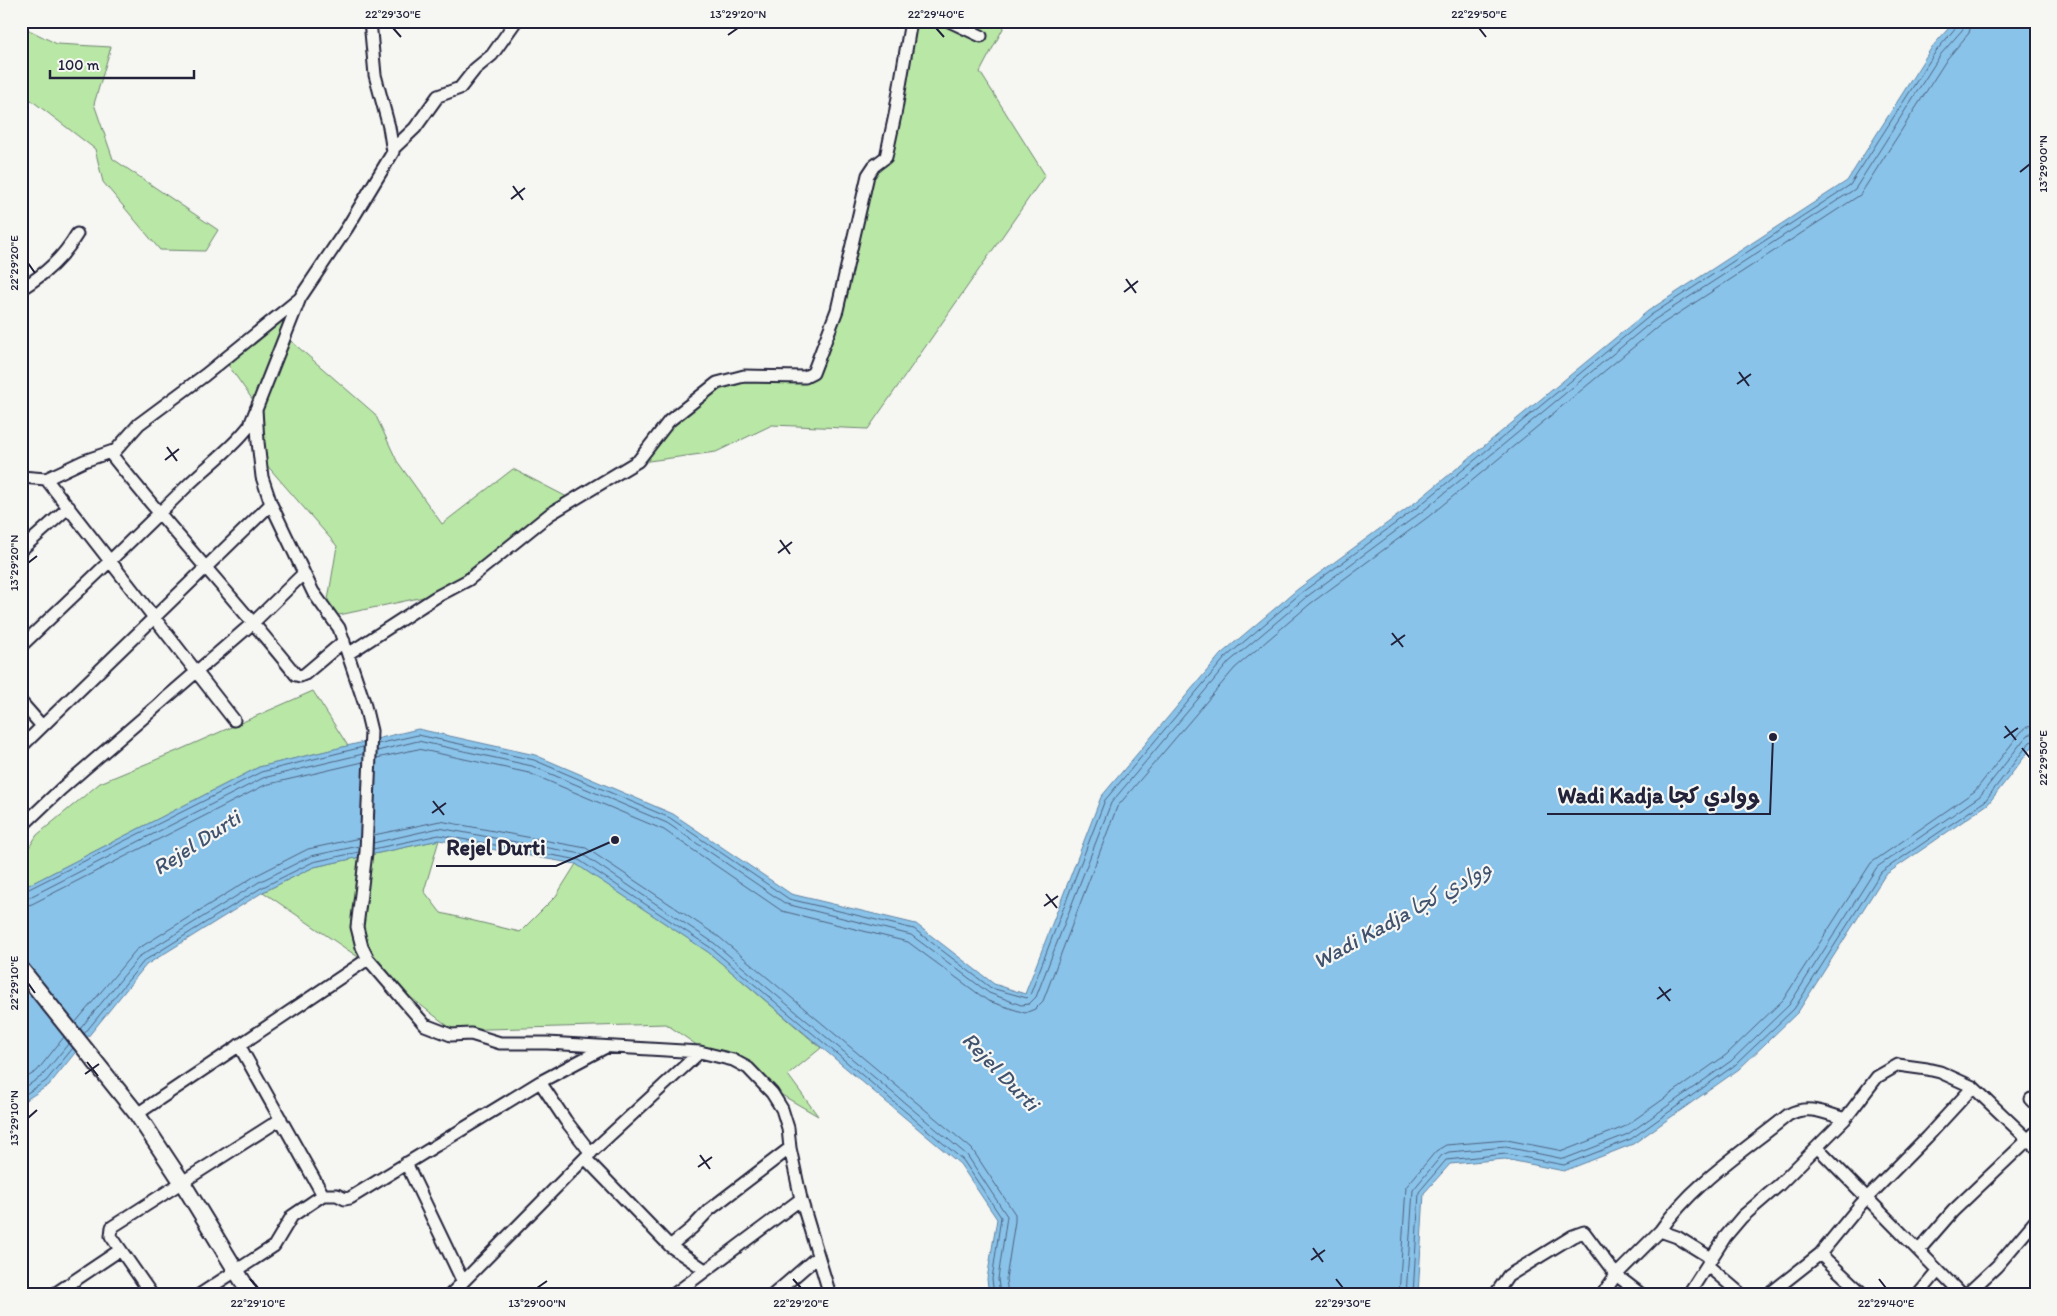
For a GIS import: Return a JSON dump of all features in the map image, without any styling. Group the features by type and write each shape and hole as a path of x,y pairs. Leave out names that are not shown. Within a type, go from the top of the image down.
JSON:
{"street":[{"path":"21,646 110,563 208,465 241,438 250,425 300,298 347,228 394,152 375,75 370,21"},
{"path":"394,148 415,128 438,96 460,88 475,69 492,55 516,21"},
{"path":"348,654 468,580 550,514 638,461 669,421 716,383 744,376 806,377 813,373 837,310 868,175 874,166 886,158 896,115 911,21"},
{"path":"949,21 981,36"},
{"path":"21,289 54,265 68,249 77,234"},
{"path":"21,477 46,479 84,461 110,453 121,445 139,424 205,376 300,298"},
{"path":"256,409 262,477 271,504 313,592 339,628 364,702 370,731 366,852 357,927 362,947 368,959 418,1018 434,1030 451,1035 471,1034 500,1044 547,1042 700,1052 733,1060 748,1068 772,1093 782,1109 788,1128 790,1148 801,1199 830,1295"},
{"path":"110,453 158,514 254,622 296,675 300,676 344,641"},
{"path":"46,479 234,720"},
{"path":"21,747 271,504"},
{"path":"21,550 69,507"},
{"path":"21,827 61,789 254,622 304,573"},
{"path":"21,702 42,726"},
{"path":"137,1114 368,959"},
{"path":"21,969 137,1114 182,1182 251,1295"},
{"path":"239,1045 323,1194"},
{"path":"199,1295 274,1246 292,1216 323,1194 336,1195 345,1199 350,1198 540,1082 607,1046"},
{"path":"450,1295 588,1155 700,1052"},
{"path":"1688,1295 1725,1237 1742,1217 1779,1185 1845,1119 1877,1077 1898,1065 1934,1070 1973,1087 2033,1139 1953,1211 1920,1250"},
{"path":"540,1082 588,1155 670,1246 705,1270"},
{"path":"1768,1295 1820,1254 1867,1198 1928,1137 1973,1087"},
{"path":"1602,1295 1616,1275 1660,1231 1670,1217 1714,1174 1788,1115 1795,1111 1814,1109 1845,1119"},
{"path":"152,1295 111,1236 112,1227 281,1119"},
{"path":"1817,1147 1962,1295"},
{"path":"670,1246 692,1228 709,1210 790,1148"},
{"path":"406,1163 463,1282"},
{"path":"673,1295 801,1199"},
{"path":"1966,1295 1997,1266 2036,1220"},
{"path":"1660,1231 1677,1237 1709,1262 1742,1295"},
{"path":"1495,1295 1508,1276 1579,1233 1584,1232 1616,1275 1642,1295"},
{"path":"53,1295 120,1250"},
{"path":"1820,1254 1864,1295"},
{"path":"773,1295 817,1257"},
{"path":"1918,1295 1938,1271"}],"green space":[{"path":"915,21 1007,21 980,72 1045,175 868,429 772,425 716,452 641,462 671,424 718,385 745,378 814,374 870,176 887,158"},
{"path":"21,26 57,44 111,47 94,104 113,159 218,230 205,251 160,250 103,182 95,149 31,100 21,103"},
{"path":"292,309 255,403 226,362"},
{"path":"291,341 375,414 397,461 442,524 513,469 569,498 472,572 433,595 325,618 337,546 265,463 260,411"},
{"path":"313,691 348,746 259,767 21,889 21,860 37,835 100,783"},
{"path":"439,840 424,891 441,913 520,932 556,896 576,864 708,952 821,1048 788,1075 818,1116 704,1050 666,1024 453,1030 361,959 263,892 314,867"}],"water":[{"path":"1955,21 2036,21 2036,742 1988,804 1885,875 1798,1012 1739,1069 1633,1144 1564,1171 1505,1159 1450,1164 1424,1193 1418,1295 989,1295 987,1279 997,1219 960,1164 708,952 576,864 439,840 314,867 263,892 146,965 49,1085 21,1103 21,889 259,767 418,729 535,755 673,814 791,894 916,924 994,984 1025,994 1101,797 1221,654 1298,589 1416,502 1648,311 1847,181 1932,47"}],"place":[{"name":"Wadi Kadja ووادي كجا","path":"1773,737"},
{"name":"Rejel Durti","path":"615,840"}]}
